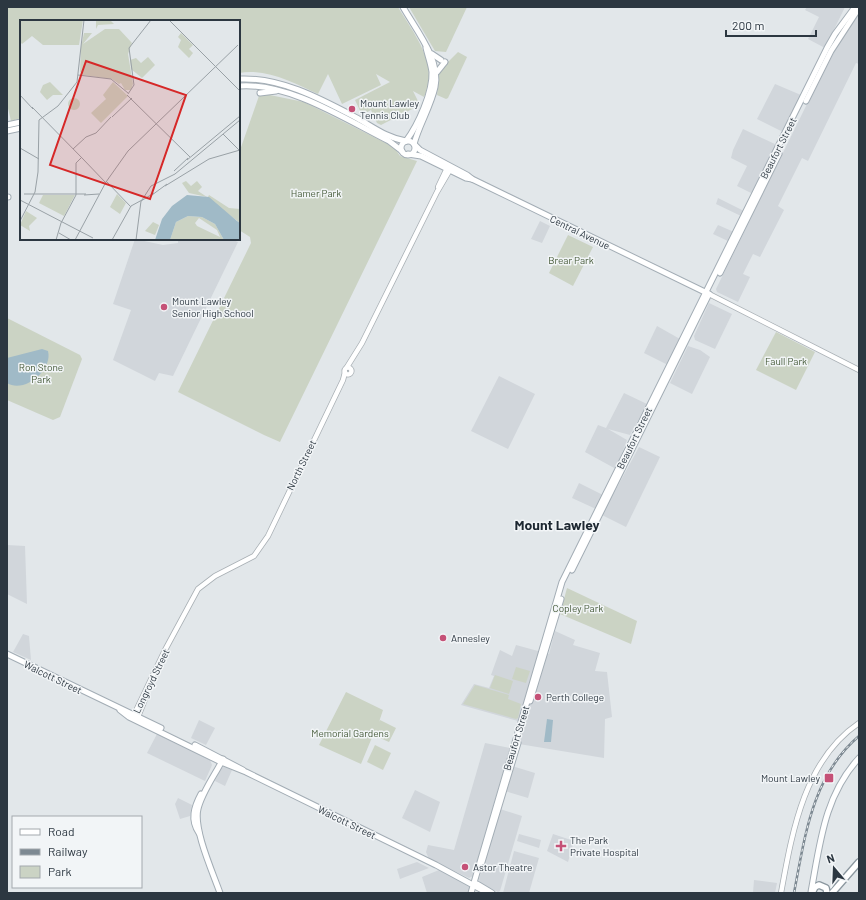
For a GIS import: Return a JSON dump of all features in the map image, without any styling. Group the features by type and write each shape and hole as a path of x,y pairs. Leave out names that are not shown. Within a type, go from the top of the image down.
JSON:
{"highway":[{"path":"832,893 859,862"},
{"path":"836,893 859,867"},
{"path":"810,893 819,885 826,888 827,893"}],"main road":[{"path":"240,86 250,85 281,90 293,94 393,143 408,154 414,152 419,127 435,88 436,72 426,47 403,7"},
{"name":"Beaufort Street","path":"707,295 827,48 835,34 855,7"},
{"name":"Beaufort Street","path":"471,893 562,582 828,57 859,8"},
{"path":"426,47 431,53 443,61 436,72"},
{"path":"402,151 402,146 415,126 430,90 432,81 431,53"},
{"path":"240,79 260,80 282,84 380,130 388,136 412,142 415,145"},
{"path":"250,85 259,93 281,90"},
{"path":"337,109 338,116"},
{"path":"7,125 20,122"},
{"path":"7,131 20,128"},
{"name":"Central Avenue","path":"415,145 420,150 449,168"},
{"name":"Central Avenue","path":"408,154 421,156 472,179 859,370"},
{"name":"North Street","path":"259,550 268,536 347,373 345,368 349,368 449,168"},
{"name":"Longroyd Street","path":"135,717 169,645 198,589 215,576 246,562 259,550"},
{"name":"Walcott Street","path":"7,654 220,759 238,765 246,772 447,871 453,872 484,891 490,892"},
{"path":"790,846 788,844 796,813 811,778 835,741 859,720"},
{"path":"781,893 790,846 801,806 815,775 835,746 859,723"},
{"path":"810,893 820,839 833,796 846,774 859,758"},
{"path":"220,759 194,810 194,821 200,834 220,893"},
{"name":"Beaufort Street","path":"474,884 474,893"}],"shaded area":[{"path":"807,7 845,7 825,48 808,39 819,17 805,10"},
{"path":"859,14 859,64 856,63 808,161 802,158 778,206 784,210 760,257 753,254 743,274 750,277 738,302 717,292 716,289 833,51 841,36"},
{"path":"775,84 801,95 783,132 757,119"},
{"path":"743,129 777,145 753,194 737,186 747,166 731,158 733,150"},
{"path":"718,198 744,211 741,216 716,204"},
{"path":"540,221 550,226 542,243 531,239"},
{"path":"718,225 734,232 730,242 713,234"},
{"name":"Mount Lawley Senior High School","path":"135,240 163,245 178,243 178,240 233,240 238,242 173,376 159,373 155,381 113,360 131,310 113,304"},
{"path":"709,303 732,314 715,349 695,340 694,336"},
{"path":"657,326 680,339 668,365 644,353"},
{"path":"688,346 700,350 710,357 692,394 670,383"},
{"path":"499,376 535,394 508,449 471,431"},
{"path":"624,393 647,404 630,435 608,429 627,440 616,469 585,452 598,425 606,428"},
{"path":"639,447 660,457 626,527 602,515"},
{"path":"579,483 603,495 596,509 572,498"},
{"path":"7,545 25,546 27,604 7,594"},
{"name":"Perth College","path":"555,631 575,640 573,645 600,653 595,671 607,672 612,717 605,719 604,758 519,744 525,723 461,705 474,684 489,688 494,676 491,675 500,650 512,656 516,645 549,654"},
{"path":"23,634 29,636 31,660 13,652"},
{"path":"199,720 215,728 206,745 191,738"},
{"path":"157,734 210,760 212,765 205,781 147,753"},
{"path":"485,743 510,748 473,876 469,878 429,859 426,852 428,845 454,850"},
{"path":"512,766 535,773 528,798 505,791"},
{"path":"224,767 232,770 225,786 215,781 221,768"},
{"path":"415,790 440,802 430,832 402,818"},
{"path":"178,798 192,805 190,816 180,819 175,804"},
{"path":"500,809 522,816 500,891 498,892 480,883 479,879"},
{"path":"519,834 541,840 539,848 517,841"},
{"name":"The Park Private Hospital","path":"553,834 574,841 568,862 547,851"},
{"path":"514,851 539,858 529,893 503,893"},
{"path":"417,862 429,868 400,879 397,869"},
{"path":"439,870 469,885 469,893 427,893 422,877"},
{"path":"754,880 777,883 775,893 753,893"}],"green space":[{"path":"7,7 398,7 423,50 429,73 428,85 424,97 413,91 420,105 381,125 377,123 371,110 362,115 355,100 390,82 376,74 381,85 342,104 328,74 318,94 289,81 270,75 249,72 240,73 240,20 20,20 20,118 11,121 7,104"},
{"path":"409,7 467,7 446,52 435,51"},
{"path":"458,52 467,57 448,98 446,99 437,95 439,71"},
{"name":"Hamer Park","path":"260,93 304,102 394,147 400,156 417,161 280,442 178,392 251,243 250,237 240,231 240,150"},
{"name":"Brear Park","path":"568,235 593,247 573,286 549,273"},
{"name":"Ron Stone Park","path":"7,318 80,355 82,359 60,417 53,420 7,400"},
{"name":"Faull Park","path":"776,332 815,352 796,390 756,370"},
{"name":"Copley Park","path":"567,588 637,621 631,644 560,614"},
{"path":"516,667 530,671 526,683 512,679"},
{"path":"495,675 513,681 509,694 490,688"},
{"path":"475,685 509,695 508,699 521,704 518,718 516,719 463,704"},
{"name":"Memorial Gardens","path":"346,692 383,710 379,722 380,720 396,728 389,742 373,735 361,764 319,745"},
{"path":"375,745 391,753 383,770 367,762"}],"water":[{"path":"42,349 48,351 48,358 46,366 36,378 29,383 21,385 14,386 7,383 7,358"},
{"path":"547,719 553,720 551,742 544,742"}],"railway":[{"path":"794,893 807,829 821,788 831,769 843,752 859,736"}],"place":[{"name":"Mount Lawley Tennis Club","path":"352,109"},
{"name":"Mount Lawley Senior High School","path":"164,307"},
{"name":"Annesley","path":"443,638"},
{"name":"Perth College","path":"538,697"},
{"name":"Mount Lawley","path":"829,778"},
{"name":"The Park Private Hospital","path":"561,846"},
{"name":"Astor Theatre","path":"465,867"}],"district":[{"name":"Mount Lawley","path":"557,525"}]}
